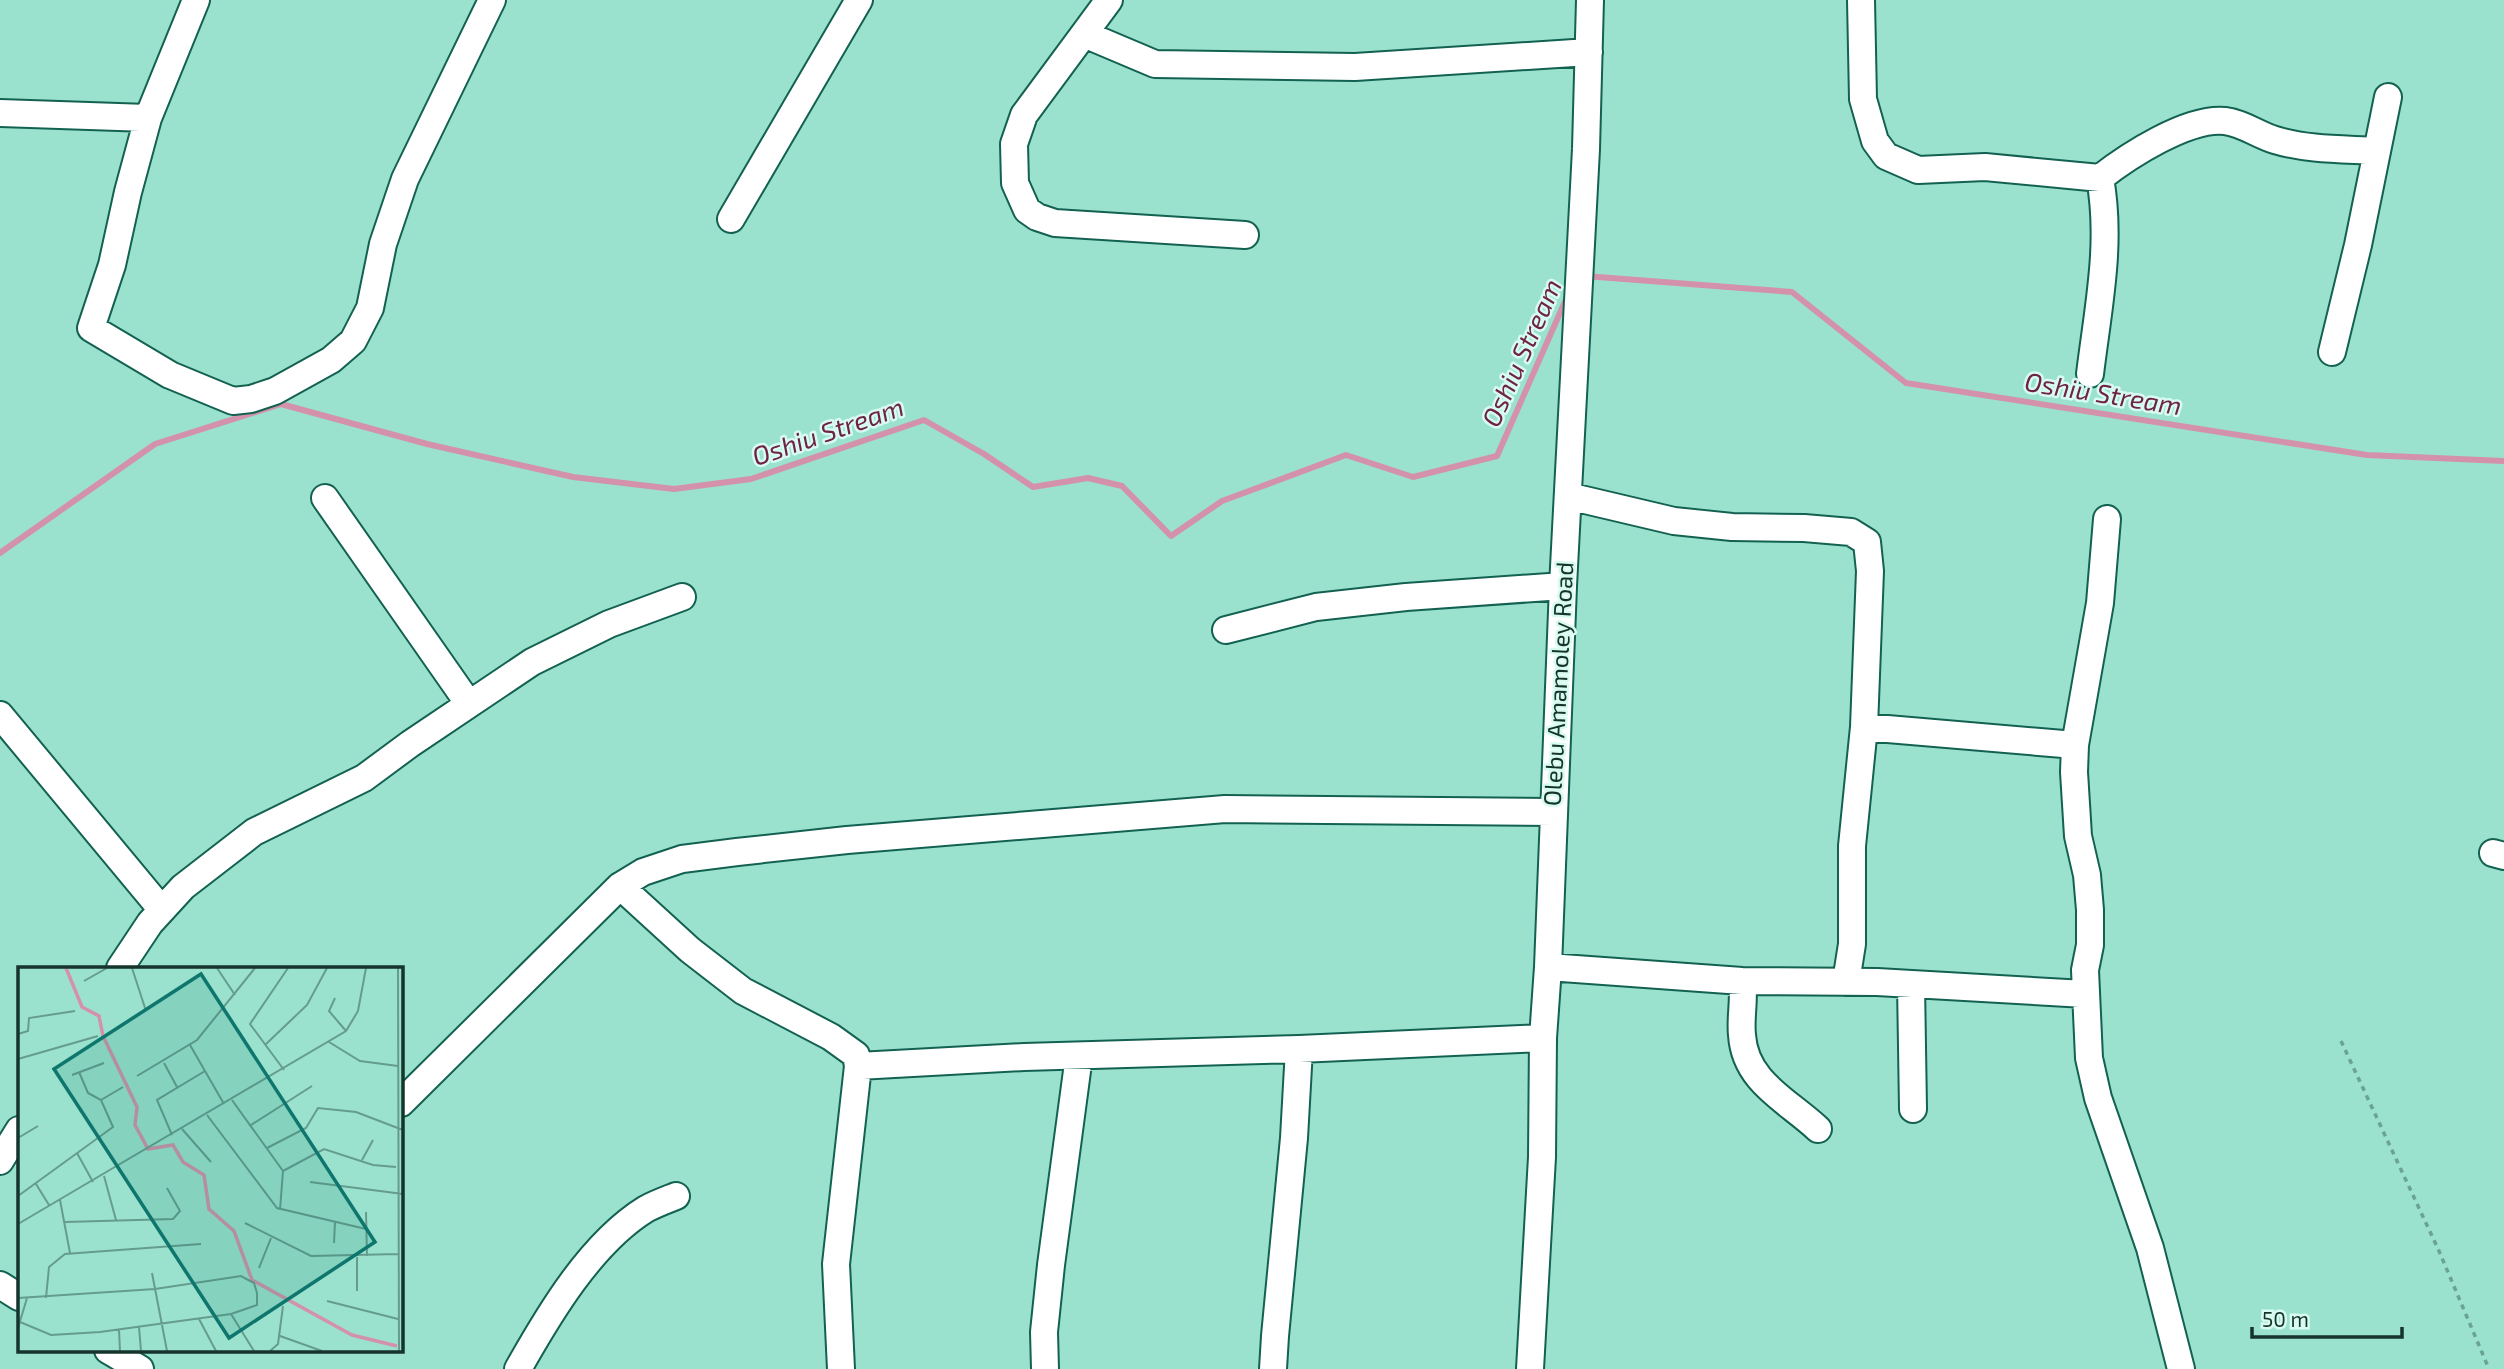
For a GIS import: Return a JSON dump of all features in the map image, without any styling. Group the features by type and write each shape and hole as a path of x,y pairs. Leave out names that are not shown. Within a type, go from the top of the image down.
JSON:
{"street":[{"path":"196,0 148,118 112,265 91,328 170,375 233,401 251,399 275,391 331,360 353,341 370,308 383,244 405,179 492,0"},
{"path":"731,219 859,0"},
{"path":"1109,0 1024,115 1014,144 1015,183 1027,210 1037,217 1055,223 1245,234"},
{"name":"Olebu Amamoley Road","path":"1530,1369 1542,1157 1543,1038 1590,0"},
{"path":"1861,0 1863,99 1875,141 1886,156 1918,170 1985,167 2100,178 2136,152 2166,136 2206,122 2224,121 2239,124 2275,140 2319,148 2377,151"},
{"path":"1084,34 1154,64 1355,67 1589,52"},
{"path":"2332,352 2388,97"},
{"path":"0,113 148,118"},
{"path":"2090,374 2106,243 2100,178"},
{"path":"1568,496 1674,521 1732,527 1851,532 1867,542 1870,571 1864,727 1854,818 1852,944 1846,982"},
{"path":"325,498 469,704"},
{"path":"2107,519 2100,603 2075,745 2074,772 2078,836 2087,875 2090,911 2085,994 2089,1058 2098,1098 2150,1248 2181,1369"},
{"path":"1226,630 1316,607 1406,597 1563,586"},
{"path":"121,967 150,923 183,887 254,832 364,778 531,662 609,624 682,597"},
{"path":"0,715 162,909"},
{"path":"1864,727 2075,745"},
{"path":"402,1102 620,886 643,872 682,859 859,839 1225,809 1553,812"},
{"path":"620,886 690,950 743,991 852,1050 856,1055 858,1066 836,1264 841,1369"},
{"path":"1548,967 1742,981 1911,984 2085,994"},
{"path":"1742,981 1742,1038 1746,1059 1753,1071 1774,1093 1818,1129"},
{"path":"1911,984 1913,1109"},
{"path":"858,1066 1543,1038"},
{"path":"1273,1369 1294,1138 1299,1049"},
{"path":"1045,1369 1044,1332 1051,1265 1079,1056"},
{"path":"0,1161 18,1132"},
{"path":"519,1369 552,1309 576,1276 620,1229 647,1209 676,1196"},
{"path":"0,1285 18,1296"}],"path":[{"path":"2341,1041 2439,1251 2489,1369"}],"waterway":[{"name":"Oshiu Stream","path":"1585,276 1792,292 1906,383 2367,455 2504,461"},
{"name":"Oshiu Stream","path":"0,553 155,444 281,404 427,444 573,477 674,489 751,479 924,420 984,454 1033,487 1088,478 1122,486 1171,536 1222,501 1346,455 1413,477 1497,456 1567,297"}]}
